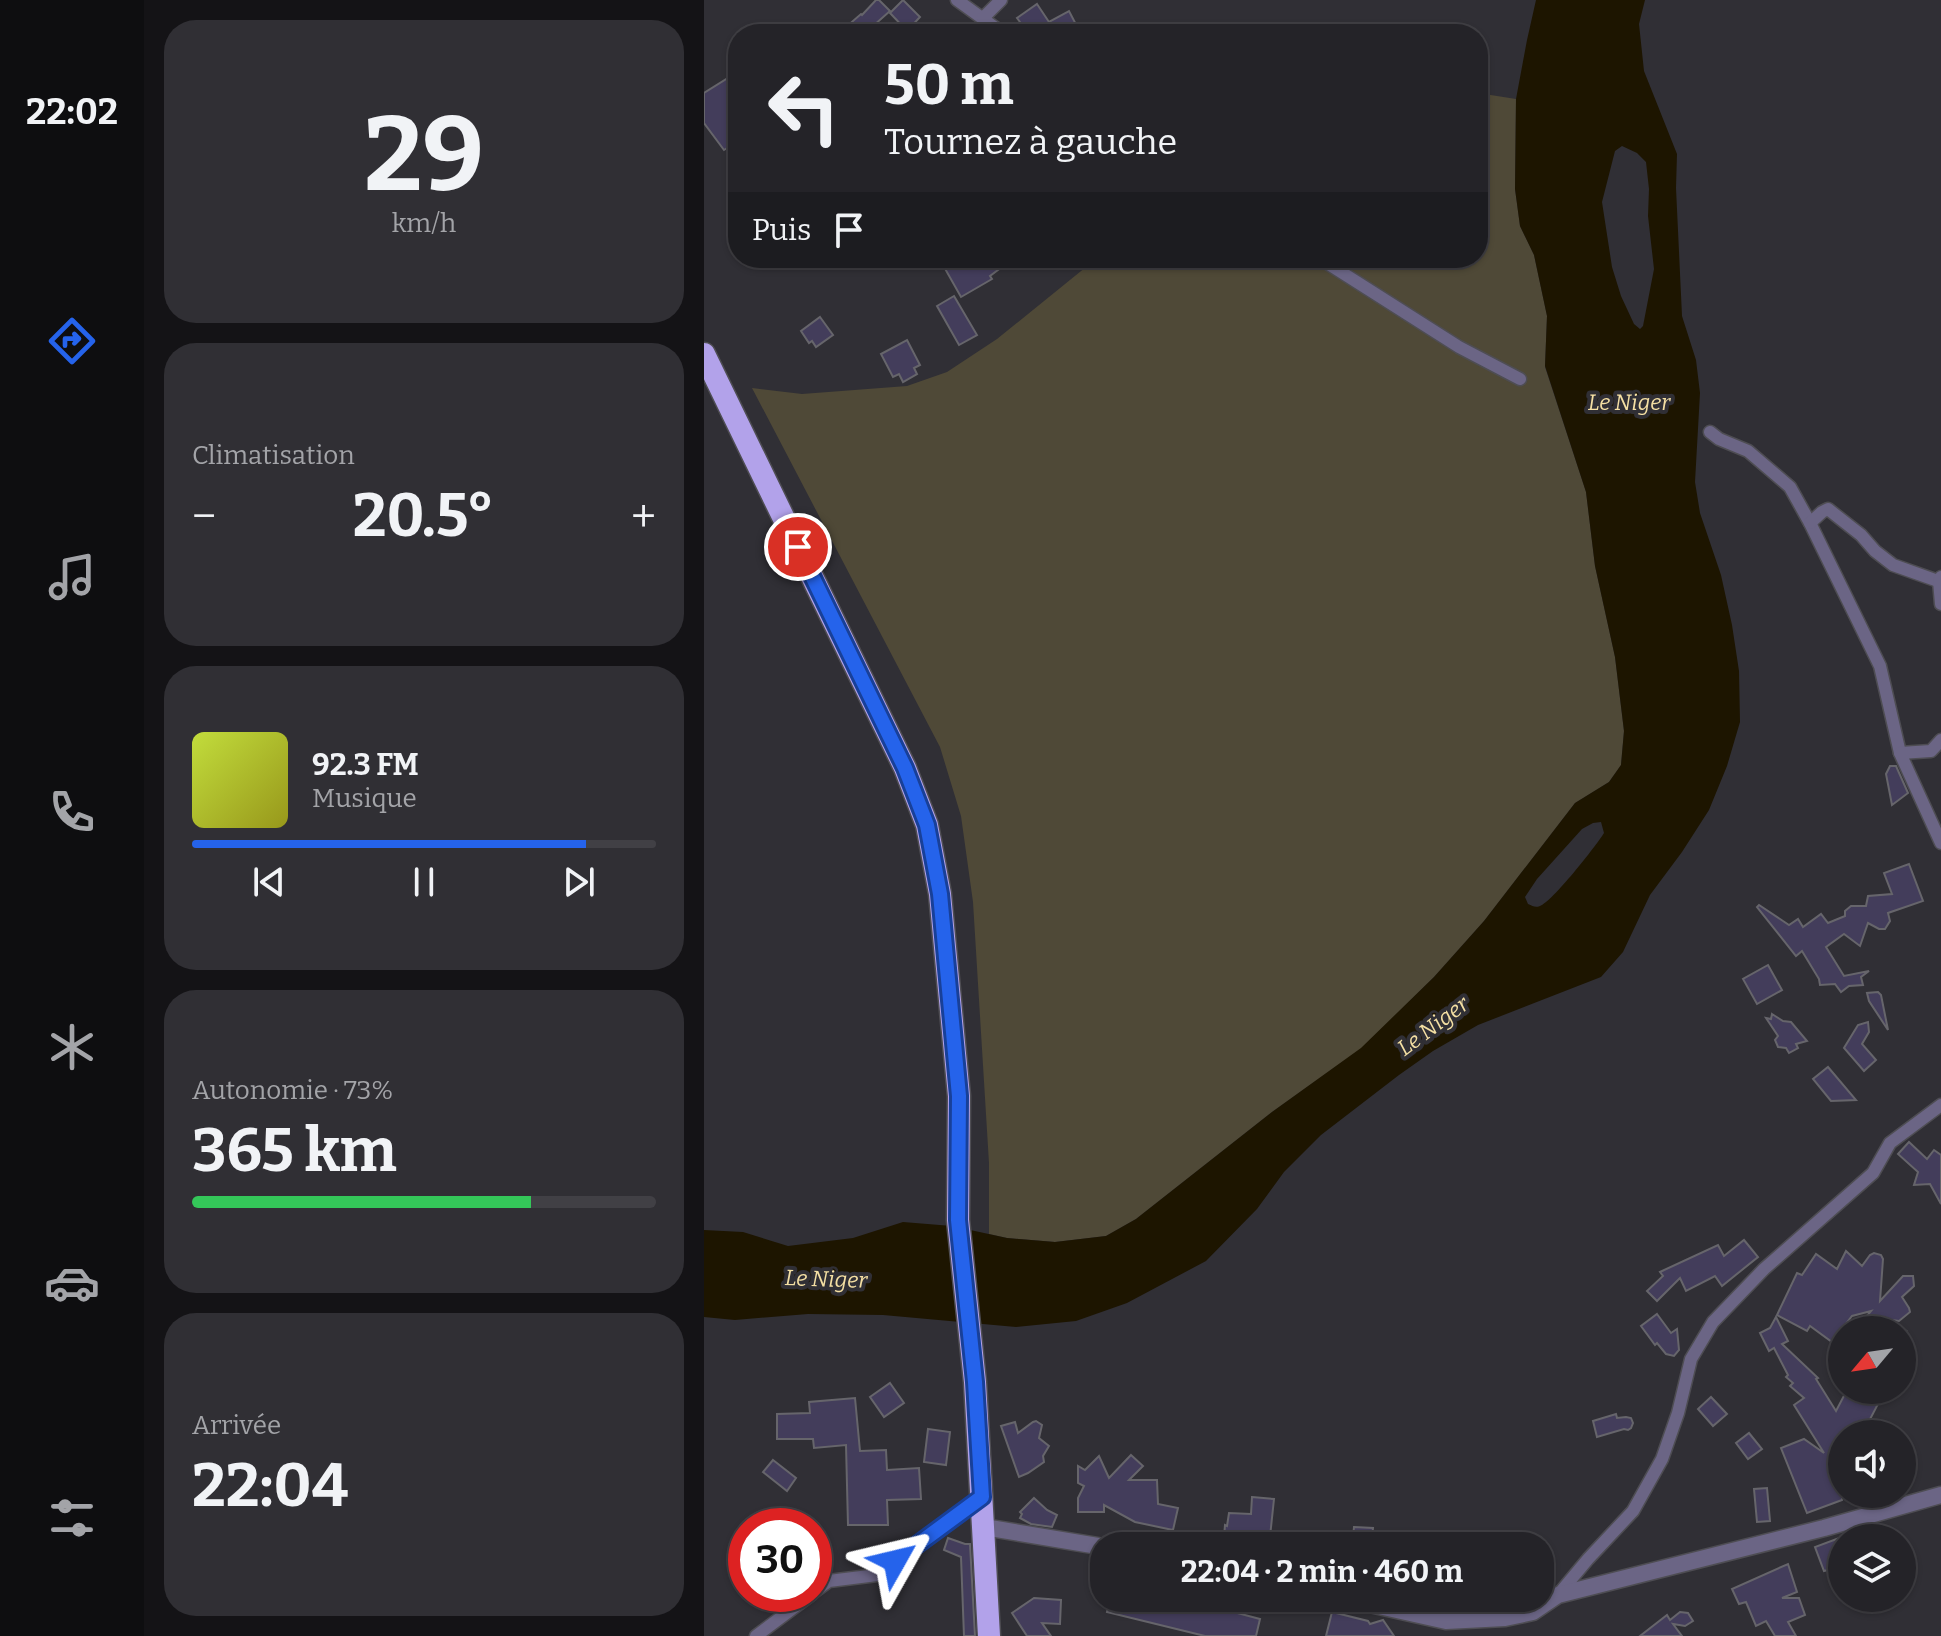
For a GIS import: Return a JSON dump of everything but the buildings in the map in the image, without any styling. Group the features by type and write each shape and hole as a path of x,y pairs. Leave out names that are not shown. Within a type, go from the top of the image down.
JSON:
{"highway":[{"path":"704,354 905,768 927,825 940,894 959,1096 958,1220 975,1382 989,1636"}],"street":[{"path":"957,0 991,24"},
{"path":"983,18 1001,0"},
{"path":"1335,268 1459,347 1520,379"},
{"path":"1710,432 1748,451 1790,487 1880,666 1900,753 1941,843"},
{"path":"1810,523 1828,509 1893,565 1940,580 1941,604"},
{"path":"1900,753 1931,751 1941,740"},
{"path":"1554,1598 1633,1511 1662,1459 1678,1413 1691,1359 1713,1322 1764,1269 1873,1173 1890,1143 1941,1105"},
{"path":"1558,1595 1941,1495"},
{"path":"832,1581 877,1575 982,1497"},
{"path":"984,1527 1090,1545"},
{"path":"756,1636 788,1612"},
{"path":"1406,1612 1446,1621 1505,1618 1533,1612"}],"shaded area":[{"path":"1488,95 1516,99 1515,189 1520,226 1534,255 1547,316 1545,367 1586,492 1595,566 1615,657 1624,731 1621,765 1609,782 1575,803 1484,921 1434,977 1362,1048 1272,1112 1136,1219 1106,1236 1055,1242 989,1234 989,1163 973,902 961,816 940,747 752,388 802,394 907,386 947,372 997,339 1085,268 1488,268"}],"water":[{"name":"Le Niger","path":"1536,0 1645,0 1639,24 1644,71 1677,154 1682,316 1696,360 1700,393 1695,482 1700,513 1721,575 1739,671 1740,722 1709,810 1650,895 1623,952 1601,977 1478,1025 1399,1075 1321,1135 1284,1172 1257,1209 1206,1261 1127,1303 1076,1321 1016,1327 883,1315 808,1314 735,1320 704,1317 704,1230 743,1232 788,1246 853,1238 903,1222 952,1226 1007,1238 1055,1242 1106,1236 1136,1219 1272,1112 1361,1048 1434,977 1484,921 1575,803 1609,782 1621,765 1624,731 1615,657 1595,566 1586,492 1545,366 1547,316 1534,255 1520,226 1515,189 1516,99","holes":["1622,146 1637,153 1646,162 1649,189 1648,216 1654,269 1640,329 1634,324 1621,296 1612,267 1602,202 1615,151","1601,822 1604,833 1563,885 1540,906 1528,904 1525,897 1537,879 1582,829"]}],"route":[{"path":"798,547 905,768 927,825 940,894 959,1096 958,1220 975,1382 982,1497 895,1561"}]}
